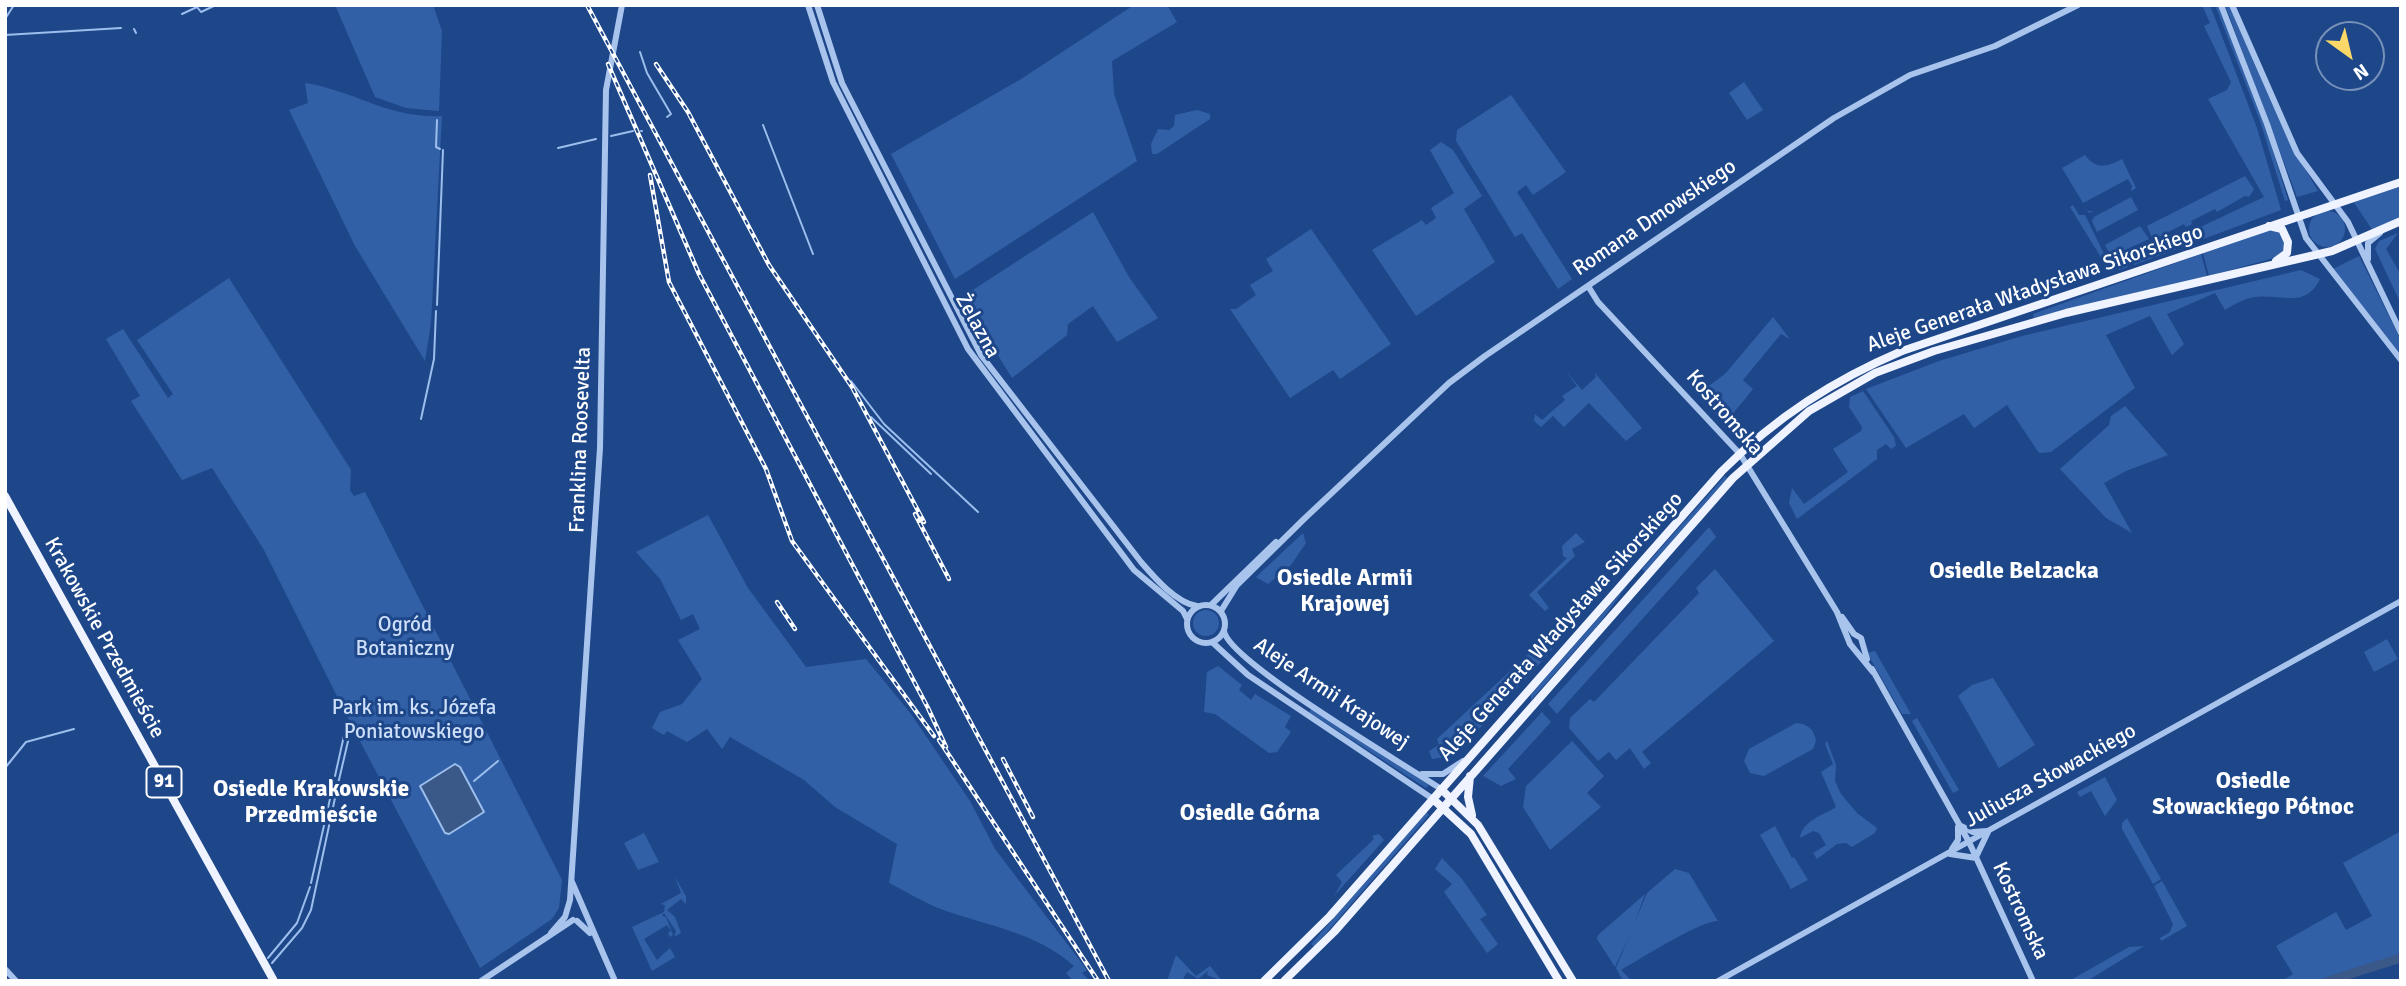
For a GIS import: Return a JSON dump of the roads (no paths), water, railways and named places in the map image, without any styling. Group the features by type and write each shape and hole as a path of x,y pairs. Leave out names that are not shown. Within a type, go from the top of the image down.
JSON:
{"main road":[{"name":"Aleje Generała Władysława Sikorskiego","path":"1264,981 1314,934 1628,577 1740,454 1792,410 1858,370 1902,351 2298,214 2401,182"},
{"name":"Aleje Generała Władysława Sikorskiego","path":"1284,981 1316,952 1746,464 1797,420 1828,398 1911,359 2044,319 2318,254 2401,221"},
{"path":"2267,226 2283,230 2289,246 2284,256 2267,266"},
{"name":"Krakowskie Przedmieście","path":"5,496 274,981"},
{"path":"1628,577 1633,584 1631,592"},
{"path":"1471,775 1468,797 1473,818"},
{"name":"Aleje Armii Krajowej","path":"1441,789 1473,818 1573,981"},
{"name":"Aleje Armii Krajowej","path":"1433,799 1471,834 1559,981"}],"street":[{"name":"Franklina Roosevelta","path":"569,904 600,448 606,90 622,5"},
{"name":"Żelazna","path":"808,5 833,82 968,349 1133,570 1183,611 1187,618"},
{"name":"Żelazna","path":"817,5 842,83 981,355 1141,562 1160,582 1187,603 1197,606"},
{"name":"Romana Dmowskiego","path":"1211,605 1459,375 1809,133 1896,81 1995,46 2078,5"},
{"path":"2221,5 2306,238 2401,360"},
{"path":"2232,5 2297,153 2346,219 2401,334"},
{"path":"2369,264 2368,243 2386,228"},
{"name":"Kostromska","path":"1588,286 1598,302 1740,454 1852,636"},
{"name":"Romana Dmowskiego","path":"1220,611 1235,583"},
{"name":"Juliusza Słowackiego","path":"1718,981 2401,601"},
{"path":"1211,605 1220,611 1225,620 1224,631 1212,642 1202,642 1192,637 1187,628 1187,618 1197,606 1211,605"},
{"name":"Aleje Armii Krajowej","path":"1224,631 1227,639 1257,669 1441,789"},
{"path":"1852,636 1861,638 1858,646 1850,644 1852,636"},
{"name":"Aleje Armii Krajowej","path":"1212,642 1275,693 1433,799"},
{"name":"Kostromska","path":"1858,646 1969,842 2033,981"},
{"path":"1420,774 1443,774 1468,758"},
{"path":"1958,825 1973,832 1989,831 1976,858 1948,854 1958,840 1958,825"},
{"name":"Franklina Roosevelta","path":"571,877 579,902"},
{"path":"551,933 566,914 569,904 579,902 584,906 595,940 615,981"},
{"path":"566,914 595,940"},
{"path":"481,981 551,933 585,915"},
{"path":"5,969 16,981"}],"waterway":[{"path":"5,19 14,5"},
{"path":"182,14 197,7 201,12 216,5"},
{"path":"5,35 121,28"},
{"path":"134,29 136,33"},
{"path":"640,52 647,73 671,114 667,117"},
{"path":"437,120 436,147 440,149"},
{"path":"763,125 813,254"},
{"path":"611,136 633,131"},
{"path":"558,148 596,139"},
{"path":"437,305 443,150"},
{"path":"421,419 434,359 436,311"},
{"path":"851,381 884,424 978,512"},
{"path":"871,417 931,474"},
{"path":"5,768 26,742 74,729"},
{"path":"335,776 345,731"},
{"path":"338,784 349,737"},
{"path":"474,781 498,761"},
{"path":"311,883 332,790"},
{"path":"272,963 302,928 311,910 335,798"},
{"path":"268,958 297,923 310,887"},
{"path":"2328,981 2401,958"}],"railway":[{"path":"587,5 1109,981"},
{"path":"608,64 699,274 946,747"},
{"path":"656,64 688,112 769,265 852,387 924,522"},
{"path":"650,175 669,282 766,469 792,541 934,736"},
{"path":"915,514 949,579"},
{"path":"777,602 795,629"},
{"path":"939,740 1098,981"},
{"path":"1003,759 1033,817"}],"district":[{"name":"Osiedle Belzacka","path":"2014,572"},
{"name":"Osiedle Armii Krajowej","path":"1345,592"},
{"name":"Osiedle Słowackiego Północ","path":"2253,795"},
{"name":"Osiedle Krakowskie Przedmieście","path":"311,803"},
{"name":"Osiedle Górna","path":"1250,814"}],"park label":[{"name":"Ogród Botaniczny","path":"405,637"},
{"name":"Park im. ks. Józefa Poniatowskiego","path":"414,720"}]}
